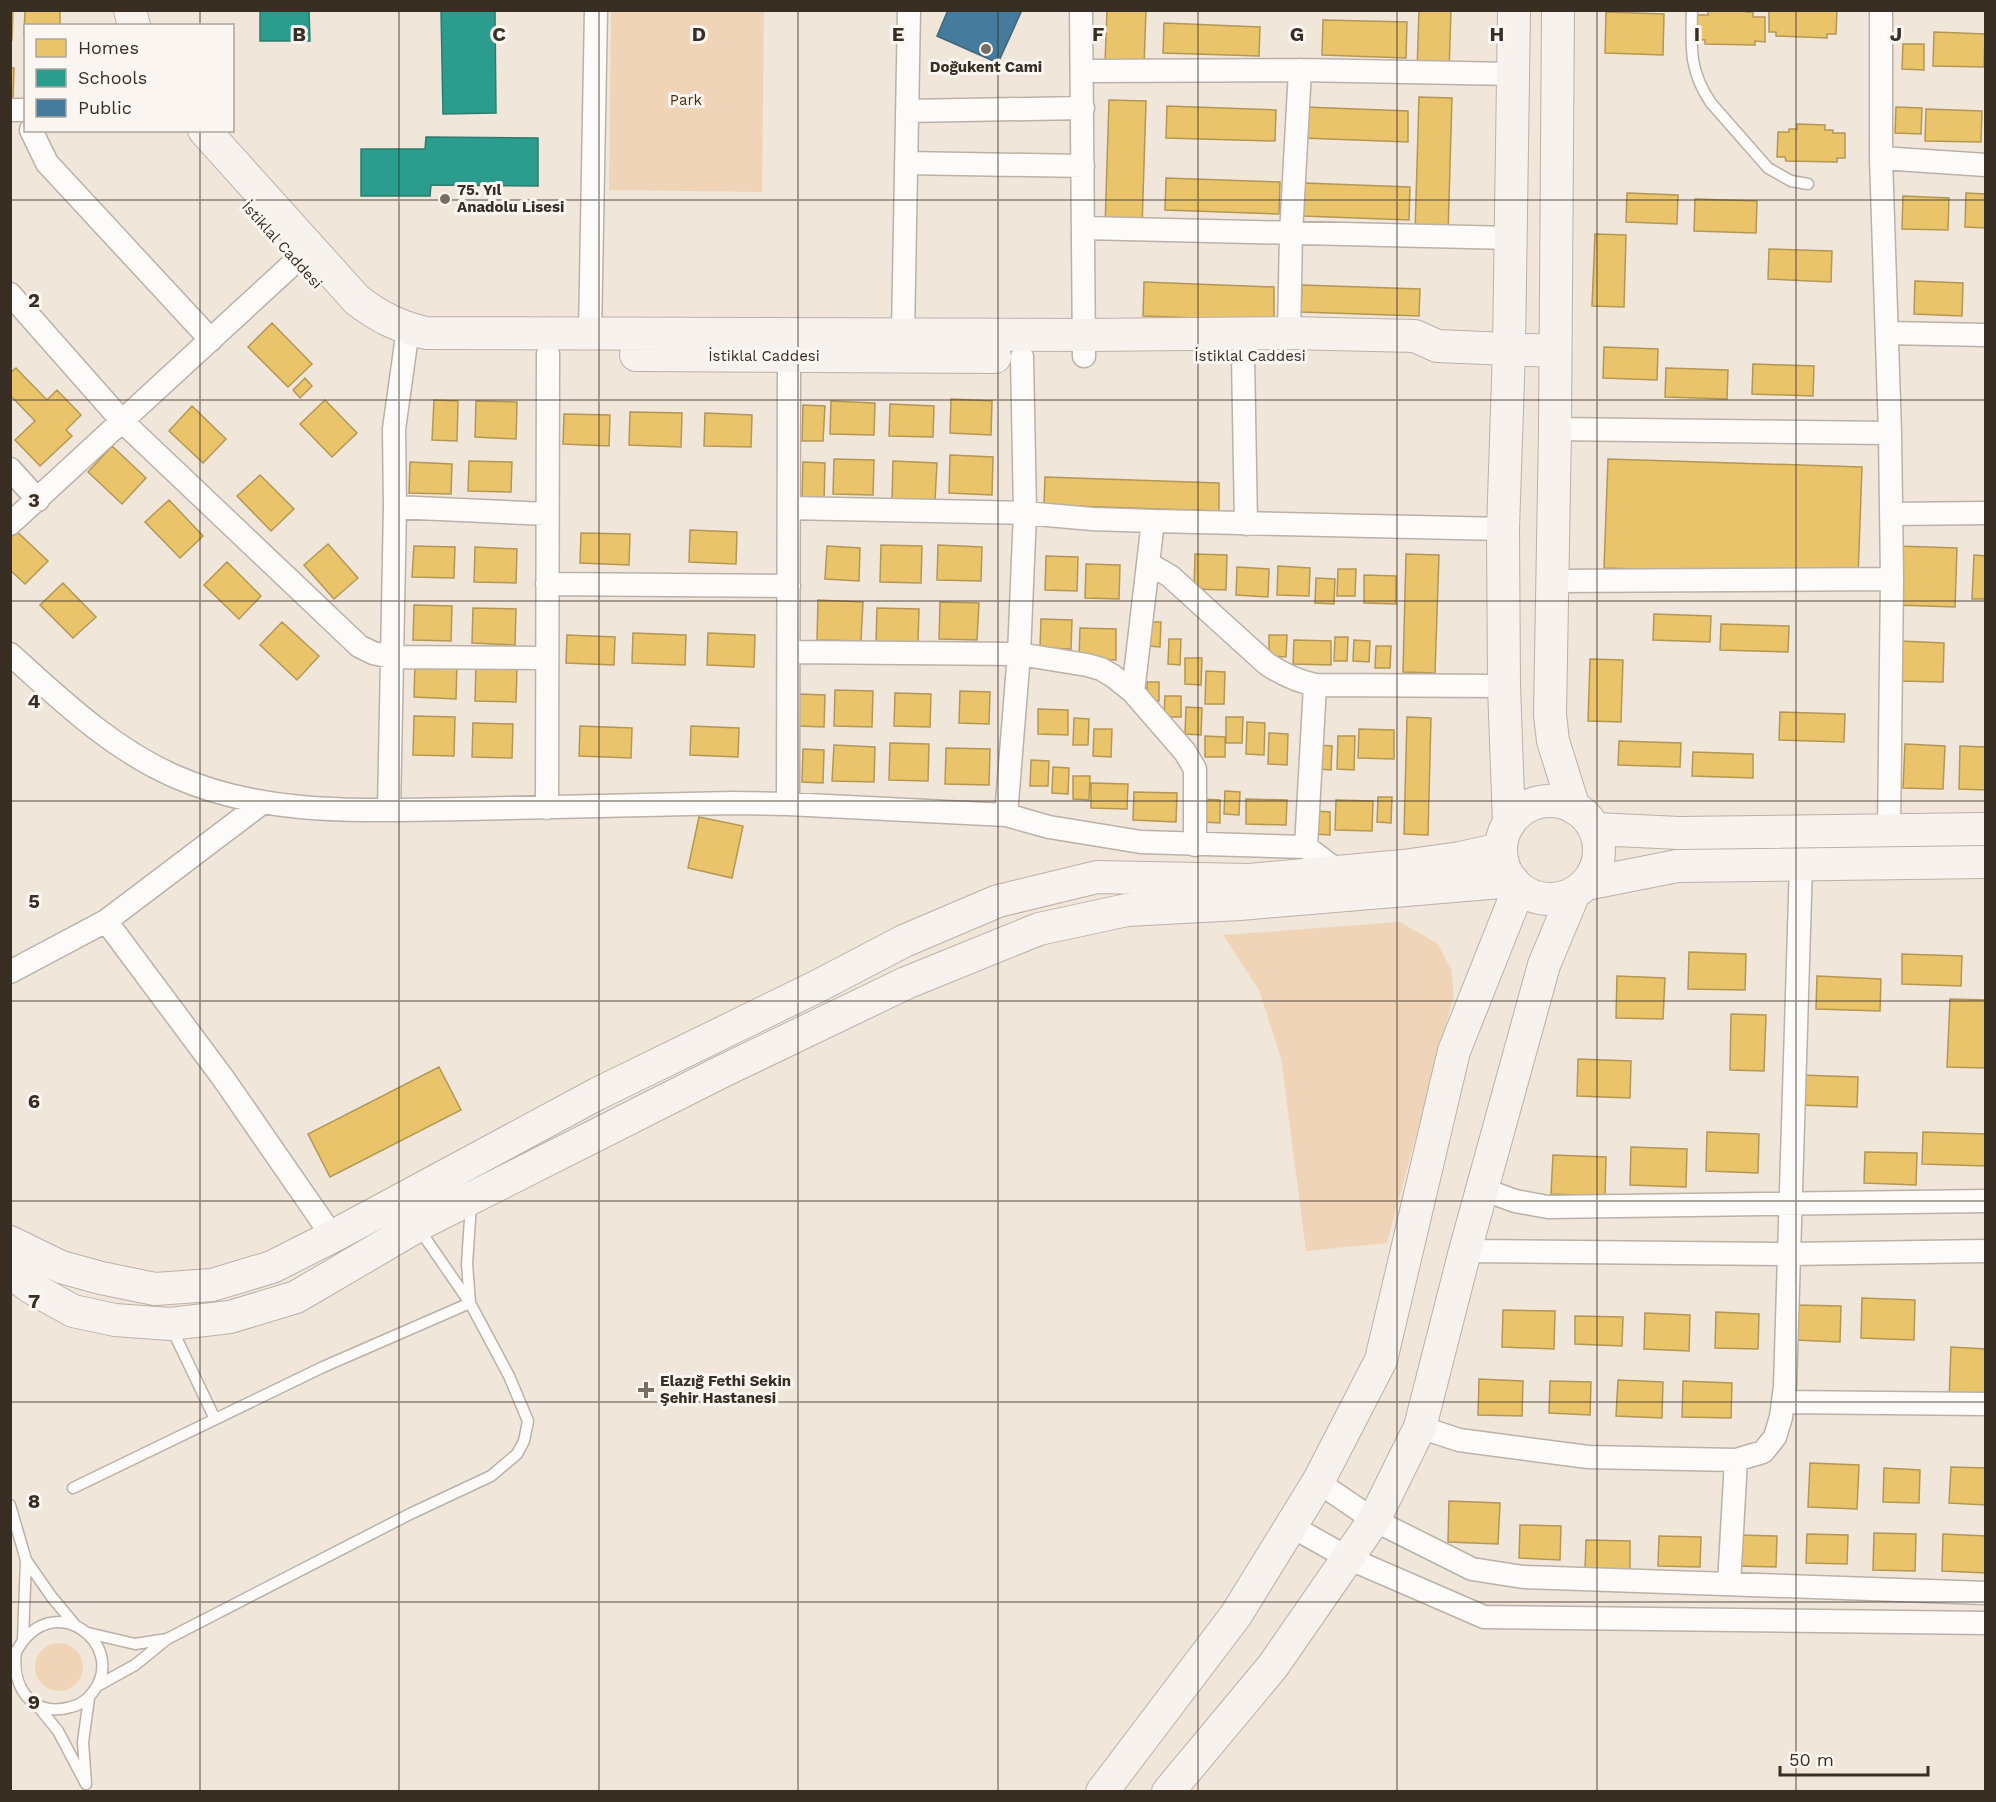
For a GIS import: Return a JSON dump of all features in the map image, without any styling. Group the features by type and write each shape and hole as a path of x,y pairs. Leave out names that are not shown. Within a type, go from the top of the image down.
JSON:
{"street":[{"path":"590,333 596,10"},
{"path":"903,334 909,10"},
{"path":"1082,10 1085,346"},
{"path":"1514,10 1509,349 1503,529 1505,836 1503,863 1516,884 1532,895 1546,899 1560,898 1580,889 1677,866 1986,862"},
{"path":"1168,1791 1273,1666 1348,1558 1374,1520 1420,1427 1465,1251 1544,965 1580,889 1594,872 1599,858 1599,843 1585,818 1553,741 1550,715 1556,351 1558,10"},
{"path":"1881,10 1881,158 1890,433 1892,579 1889,830"},
{"path":"1083,71 1300,70 1513,74"},
{"path":"1289,333 1291,234 1300,70"},
{"path":"907,111 1083,108"},
{"path":"32,132 47,163 211,340"},
{"name":"İstiklal Caddesi","path":"181,132 338,308 369,333 385,341 444,334 903,334 1243,356 1416,355 1437,346"},
{"name":"İstiklal Caddesi","path":"206,132 357,300 406,337 445,353 1022,357 1085,346 1289,333 1415,336 1437,346 1556,351"},
{"path":"1881,158 1986,165"},
{"path":"906,163 1083,166"},
{"path":"1084,228 1511,238"},
{"path":"10,524 297,260"},
{"path":"10,294 123,422 360,646 373,653 392,657 547,658"},
{"path":"1887,333 1986,335"},
{"path":"390,810 395,507 394,429 406,337"},
{"path":"547,808 548,354"},
{"path":"788,804 789,356"},
{"path":"1243,356 1246,524"},
{"path":"1006,815 1018,654 1025,513 1022,357"},
{"path":"1555,429 1890,433"},
{"path":"10,469 38,500"},
{"path":"395,507 547,514"},
{"path":"789,508 1025,513 1092,519 1246,524 1503,529"},
{"path":"1891,514 1986,513"},
{"path":"1133,692 1153,521"},
{"path":"1149,564 1170,576 1282,675 1314,685 1504,686"},
{"path":"1553,581 1892,579"},
{"path":"547,584 789,586"},
{"path":"789,652 1018,654 1101,669 1133,692 1185,752 1195,769 1195,845"},
{"path":"11,655 84,720 126,750 173,776 219,793 262,804 304,808 390,810 733,803 1006,815 1049,827 1141,842 1306,847 1338,871"},
{"path":"1306,847 1314,685"},
{"path":"10,1242 61,1267 155,1289 212,1286 272,1267 333,1237 597,1094 808,991 904,941 998,901 1097,877 1249,880 1403,866 1460,858 1505,836 1517,814 1545,801 1560,802 1585,818 1679,832 1986,828"},
{"path":"10,972 106,921 262,804"},
{"path":"1420,1427 1459,1440 1588,1457 1736,1460 1763,1452 1775,1437 1781,1417 1785,1386 1801,864"},
{"path":"10,1272 32,1288 73,1311 115,1320 170,1324 230,1317 296,1297 417,1226 722,1072 906,983 1039,929 1127,910 1516,884"},
{"path":"1102,1791 1236,1615 1318,1482 1381,1360 1454,1051 1516,884"},
{"path":"106,921 223,1078 333,1237"},
{"path":"1482,1189 1515,1201 1548,1207 1986,1201"},
{"path":"1465,1251 1790,1254 1986,1251"},
{"path":"1783,1402 1986,1404"},
{"path":"1729,1584 1736,1460"},
{"path":"1318,1482 1374,1520 1472,1569 1523,1577 1986,1593"},
{"path":"1291,1526 1348,1558 1484,1617 1986,1623"}],"lane":[{"path":"1692,10 1693,66 1707,97 1768,168 1791,181 1808,184"},
{"path":"470,1303 467,1264 471,1198"},
{"path":"97,1686 135,1665 167,1639 410,1514 491,1476 517,1454 524,1441 528,1421 509,1376 470,1303 417,1226"},
{"path":"73,1488 323,1367 470,1303"},
{"path":"170,1324 215,1419"},
{"path":"10,1505 26,1560 23,1639"},
{"path":"26,1560 75,1625 88,1633 135,1644 167,1639"},
{"path":"75,1625 61,1622 47,1623 34,1629 13,1652 17,1681 24,1693 58,1731 86,1788"},
{"path":"34,1703 62,1710 76,1706 88,1698 97,1686 102,1672 97,1644 88,1633"},
{"path":"10,1687 24,1693"},
{"path":"86,1788 83,1742 88,1698"}],"green space":[{"name":"Park","path":"611,11 764,11 762,192 609,190"},
{"path":"1400,922 1438,944 1451,969 1454,995 1387,1243 1306,1251 1281,1058 1259,990 1223,935"},
{"path":"54,1643 64,1643 79,1653 83,1667 82,1676 73,1687 64,1691 54,1691 39,1681 35,1672 35,1662 45,1647"}],"building: Homes":[{"path":"10,10 13,10 12,40 10,40"},
{"path":"25,10 60,10 60,24 24,24"},
{"path":"1107,10 1146,10 1144,66 1105,64"},
{"path":"1419,10 1451,10 1449,72 1417,71"},
{"path":"1746,10 1746,12 1753,12 1753,17 1765,17 1765,42 1755,41 1755,45 1705,44 1705,40 1696,39 1696,15 1708,15 1708,11"},
{"path":"1769,10 1837,10 1836,34 1827,34 1827,38 1776,36 1776,32 1769,32"},
{"path":"1606,12 1664,14 1663,55 1605,53"},
{"path":"1323,20 1407,22 1406,58 1322,55"},
{"path":"1164,23 1260,27 1259,56 1163,53"},
{"path":"1934,32 1985,34 1984,67 1933,66"},
{"path":"1903,44 1924,44 1924,70 1902,69"},
{"path":"10,68 14,68 13,97 10,97"},
{"path":"1419,97 1452,98 1448,234 1415,233"},
{"path":"1109,100 1146,101 1142,228 1105,227"},
{"path":"1167,106 1276,110 1275,141 1166,138"},
{"path":"1305,107 1408,111 1408,142 1303,138"},
{"path":"1896,107 1922,108 1921,134 1895,133"},
{"path":"1926,109 1982,111 1981,142 1925,141"},
{"path":"1797,124 1825,125 1825,130 1845,133 1845,158 1837,158 1837,162 1786,161 1785,157 1777,157 1778,132 1797,129"},
{"path":"1166,178 1280,182 1279,214 1165,210"},
{"path":"1304,183 1410,187 1409,220 1303,216"},
{"path":"1627,193 1678,195 1677,224 1626,222"},
{"path":"1966,193 1986,194 1986,228 1965,227"},
{"path":"1903,196 1949,198 1948,230 1902,229"},
{"path":"1695,199 1757,201 1756,233 1694,231"},
{"path":"1595,234 1626,235 1624,307 1592,306"},
{"path":"1769,249 1832,251 1831,282 1768,279"},
{"path":"1915,281 1963,283 1962,316 1914,314"},
{"path":"1144,282 1274,287 1274,321 1143,316"},
{"path":"1302,285 1420,289 1419,316 1301,312"},
{"path":"272,323 312,364 288,387 248,347"},
{"path":"1604,347 1658,349 1657,380 1603,378"},
{"path":"1753,364 1814,366 1813,396 1752,394"},
{"path":"16,368 47,400 57,390 81,415 66,430 72,436 40,466 15,440 35,421 10,395 10,373"},
{"path":"1666,368 1728,370 1727,399 1665,397"},
{"path":"305,378 312,386 300,398 293,390"},
{"path":"951,399 992,401 991,435 950,433"},
{"path":"325,400 357,433 332,457 300,424"},
{"path":"434,400 458,401 457,441 432,440"},
{"path":"476,401 517,402 516,439 475,437"},
{"path":"831,401 875,403 874,435 830,434"},
{"path":"890,404 934,406 933,437 889,436"},
{"path":"803,405 825,406 823,441 802,441"},
{"path":"192,406 226,439 203,463 169,431"},
{"path":"630,412 682,413 681,447 629,445"},
{"path":"705,413 752,415 751,447 704,446"},
{"path":"564,414 610,415 609,446 563,444"},
{"path":"112,446 146,478 122,504 88,472"},
{"path":"950,455 993,457 992,495 949,493"},
{"path":"834,459 874,460 873,495 833,494"},
{"path":"1608,459 1862,467 1858,577 1604,568"},
{"path":"469,461 512,462 511,492 468,491"},
{"path":"893,461 937,463 935,501 892,500"},
{"path":"410,462 452,464 451,494 409,493"},
{"path":"803,462 825,463 824,500 802,499"},
{"path":"260,475 294,509 271,531 237,496"},
{"path":"1045,477 1219,483 1219,511 1044,505"},
{"path":"169,500 203,536 180,558 145,522"},
{"path":"12,527 48,561 25,584 10,570"},
{"path":"690,530 737,532 736,564 689,562"},
{"path":"581,533 630,534 629,565 580,563"},
{"path":"328,544 358,578 334,599 304,565"},
{"path":"881,545 922,546 921,583 880,582"},
{"path":"938,545 982,547 981,581 937,580"},
{"path":"414,546 455,547 454,578 412,577"},
{"path":"827,546 860,548 859,581 825,579"},
{"path":"1898,546 1957,548 1955,607 1896,605"},
{"path":"475,547 517,549 516,583 474,582"},
{"path":"1195,554 1227,555 1226,590 1194,589"},
{"path":"1406,554 1439,555 1435,673 1403,672"},
{"path":"1974,555 1986,556 1986,599 1972,599"},
{"path":"1046,556 1078,557 1077,591 1045,590"},
{"path":"227,562 261,596 239,619 204,585"},
{"path":"1086,564 1120,565 1119,599 1085,598"},
{"path":"1278,566 1310,568 1309,596 1277,595"},
{"path":"1237,567 1269,569 1268,597 1236,595"},
{"path":"1338,569 1356,569 1355,596 1337,596"},
{"path":"1364,575 1396,576 1396,604 1364,603"},
{"path":"1316,578 1335,579 1334,604 1315,603"},
{"path":"63,583 96,617 73,638 40,605"},
{"path":"818,600 863,602 861,641 817,640"},
{"path":"940,602 979,603 977,640 939,639"},
{"path":"414,605 452,606 451,641 413,640"},
{"path":"473,608 516,609 515,645 472,643"},
{"path":"877,608 919,609 918,644 876,642"},
{"path":"1654,614 1711,616 1710,642 1653,640"},
{"path":"1041,619 1072,620 1071,649 1040,648"},
{"path":"282,622 319,656 297,680 260,645"},
{"path":"1150,622 1161,622 1160,647 1149,646"},
{"path":"1721,624 1789,626 1788,652 1720,650"},
{"path":"1080,628 1116,629 1116,660 1079,658"},
{"path":"633,633 686,635 685,665 632,663"},
{"path":"708,633 755,635 754,667 707,665"},
{"path":"567,635 615,637 614,665 566,663"},
{"path":"1269,635 1287,635 1286,657 1269,656"},
{"path":"1335,637 1348,637 1347,661 1334,661"},
{"path":"1169,639 1181,639 1180,665 1168,664"},
{"path":"1294,640 1331,641 1331,665 1293,664"},
{"path":"1354,640 1370,641 1369,662 1353,661"},
{"path":"1900,641 1944,643 1943,682 1899,681"},
{"path":"1376,646 1391,646 1390,668 1375,668"},
{"path":"1185,658 1202,658 1201,685 1185,684"},
{"path":"1590,659 1623,660 1621,722 1588,721"},
{"path":"415,661 457,662 456,699 414,697"},
{"path":"476,665 517,667 516,702 475,701"},
{"path":"1206,671 1225,672 1224,704 1205,704"},
{"path":"1147,682 1159,682 1159,701 1147,700"},
{"path":"835,690 873,691 872,727 834,726"},
{"path":"960,691 990,692 989,724 959,723"},
{"path":"895,693 931,694 930,727 894,726"},
{"path":"799,694 825,695 824,727 798,726"},
{"path":"1165,696 1181,696 1181,717 1164,717"},
{"path":"1186,707 1202,708 1201,735 1185,734"},
{"path":"1038,709 1068,710 1068,735 1038,734"},
{"path":"1780,712 1845,714 1844,742 1779,740"},
{"path":"414,716 455,717 454,756 413,755"},
{"path":"1226,717 1243,717 1242,743 1226,743"},
{"path":"1407,717 1431,718 1428,835 1404,834"},
{"path":"1074,718 1089,719 1088,745 1073,745"},
{"path":"1247,722 1265,723 1264,755 1246,754"},
{"path":"473,723 513,724 512,758 472,757"},
{"path":"580,726 632,728 631,758 579,756"},
{"path":"691,726 739,728 738,757 690,755"},
{"path":"1094,729 1112,729 1111,757 1093,756"},
{"path":"1359,729 1394,730 1394,759 1358,758"},
{"path":"1269,733 1288,734 1287,765 1268,764"},
{"path":"1205,736 1225,737 1225,757 1205,757"},
{"path":"1338,736 1355,736 1354,770 1337,769"},
{"path":"1619,741 1681,743 1680,767 1618,765"},
{"path":"890,743 929,744 928,781 889,780"},
{"path":"1905,744 1945,746 1943,789 1903,788"},
{"path":"834,745 875,747 874,782 832,781"},
{"path":"1319,745 1332,746 1331,770 1318,769"},
{"path":"1960,746 1986,747 1986,790 1959,789"},
{"path":"946,748 990,749 989,785 945,784"},
{"path":"803,749 824,750 823,783 802,782"},
{"path":"1693,752 1753,754 1753,778 1692,776"},
{"path":"1031,760 1049,761 1048,786 1030,786"},
{"path":"1053,767 1069,768 1068,794 1052,793"},
{"path":"1073,776 1090,776 1089,800 1073,799"},
{"path":"1091,783 1128,784 1127,809 1091,808"},
{"path":"1225,791 1240,792 1239,815 1224,814"},
{"path":"1134,792 1177,793 1176,822 1133,820"},
{"path":"1378,797 1392,797 1391,823 1377,822"},
{"path":"1203,799 1220,800 1220,823 1202,822"},
{"path":"1246,799 1287,800 1286,825 1246,824"},
{"path":"1336,800 1373,801 1372,831 1335,830"},
{"path":"1316,811 1330,812 1330,835 1315,834"},
{"path":"699,817 743,826 732,878 688,868"},
{"path":"1689,952 1746,954 1745,990 1688,989"},
{"path":"1902,954 1962,956 1961,986 1902,984"},
{"path":"1617,976 1665,978 1663,1019 1616,1018"},
{"path":"1817,976 1881,979 1880,1011 1816,1009"},
{"path":"1950,999 1986,1000 1986,1068 1947,1067"},
{"path":"1731,1014 1766,1015 1764,1071 1730,1070"},
{"path":"1578,1059 1631,1061 1630,1098 1577,1096"},
{"path":"439,1067 461,1110 330,1177 308,1134"},
{"path":"1800,1075 1858,1077 1857,1107 1799,1105"},
{"path":"1707,1132 1759,1134 1758,1173 1706,1171"},
{"path":"1923,1132 1986,1134 1986,1166 1922,1164"},
{"path":"1631,1147 1687,1149 1686,1187 1630,1185"},
{"path":"1865,1152 1917,1153 1916,1185 1864,1183"},
{"path":"1553,1155 1606,1157 1605,1196 1551,1194"},
{"path":"1862,1298 1915,1300 1914,1340 1861,1338"},
{"path":"1796,1305 1841,1306 1840,1342 1794,1340"},
{"path":"1503,1310 1555,1311 1554,1349 1502,1347"},
{"path":"1716,1312 1759,1314 1758,1349 1715,1348"},
{"path":"1645,1313 1690,1315 1689,1351 1644,1349"},
{"path":"1575,1316 1623,1317 1622,1346 1575,1344"},
{"path":"1951,1347 1986,1349 1986,1402 1949,1400"},
{"path":"1479,1379 1523,1381 1522,1416 1478,1415"},
{"path":"1618,1380 1663,1382 1662,1418 1616,1416"},
{"path":"1550,1381 1591,1382 1590,1415 1549,1413"},
{"path":"1683,1381 1732,1383 1731,1418 1682,1417"},
{"path":"1810,1463 1859,1465 1857,1509 1808,1507"},
{"path":"1951,1467 1986,1468 1986,1505 1949,1503"},
{"path":"1884,1468 1920,1470 1919,1503 1883,1502"},
{"path":"1449,1501 1500,1503 1498,1544 1448,1542"},
{"path":"1520,1525 1561,1526 1560,1560 1519,1558"},
{"path":"1874,1533 1916,1534 1915,1571 1873,1570"},
{"path":"1807,1534 1848,1535 1847,1564 1806,1563"},
{"path":"1943,1534 1986,1536 1986,1573 1942,1571"},
{"path":"1737,1535 1777,1536 1776,1567 1736,1566"},
{"path":"1659,1536 1701,1537 1700,1567 1658,1566"},
{"path":"1586,1540 1630,1541 1630,1572 1585,1570"}],"building: Schools":[{"path":"260,10 309,10 310,41 260,41"},
{"path":"495,10 496,113 443,114 441,11"},
{"path":"426,137 538,138 538,186 431,185 430,196 361,196 361,149 425,149"}],"building: Public":[{"name":"Doğukent Cami","path":"948,10 1022,10 998,63 937,36"}],"place":[{"name":"Doğukent Cami","path":"986,49"},
{"name":"75. Yıl Anadolu Lisesi","path":"445,199"},
{"name":"Elazığ Fethi Sekin Şehir Hastanesi","path":"646,1390"}]}
